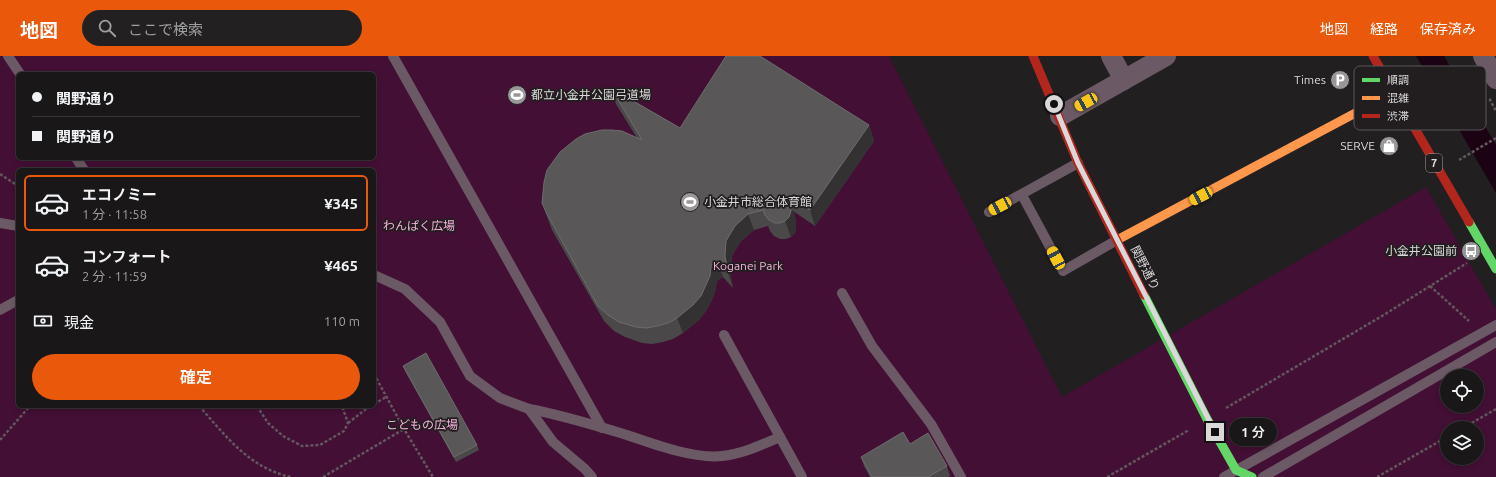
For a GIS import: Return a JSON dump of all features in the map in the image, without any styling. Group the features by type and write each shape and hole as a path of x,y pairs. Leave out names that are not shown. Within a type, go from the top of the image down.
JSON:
{"street":[{"name":"関野通り","path":"1033,56 1060,116 1078,163 1208,419 1236,470"},
{"path":"1111,56 1124,80"},
{"path":"1060,116 1166,56"},
{"name":"7","path":"1373,56 1378,66"},
{"path":"1117,240 1354,114"},
{"name":"7","path":"1415,130 1496,269"},
{"path":"1236,470 1252,477"}],"lane":[{"path":"8,56 19,72"},
{"path":"393,56 602,428"},
{"path":"990,212 1078,163"},
{"path":"1022,195 1063,271 1117,240"},
{"path":"0,223 16,226"},
{"path":"376,276 405,289 440,322 470,376 500,398 529,409 553,414 662,446 695,454 721,456 747,451 780,437"},
{"path":"842,293 872,346 931,424 961,477"},
{"path":"0,310 16,301"},
{"path":"1224,477 1496,325"},
{"path":"724,335 802,477"},
{"path":"1263,477 1496,342"},
{"path":"529,409 553,442 585,469 592,477"}],"path":[{"path":"1496,96 1490,100 1496,111"},
{"path":"1458,161 1496,138"},
{"path":"0,174 16,185"},
{"path":"1107,477 1208,419 1486,252"},
{"path":"1430,286 1473,324"},
{"path":"376,378 404,429 433,477"},
{"path":"376,403 386,397"},
{"path":"0,440 28,408"},
{"path":"201,408 238,448 251,459 264,468 280,475 291,477"},
{"path":"258,408 268,423 283,436 302,446 320,446 344,431 348,423 367,408"},
{"path":"343,408 348,423"},
{"path":"1475,421 1496,409"},
{"path":"323,477 404,429"},
{"path":"1377,477 1440,441"}],"green space":[{"name":"Koganei Park","path":"0,56 889,56 1062,397 1426,187 1496,309 1496,477 0,477"}],"shaded area":[{"path":"1416,56 1444,56 1450,66 1422,66"},
{"path":"1486,128 1496,145 1496,193 1459,130 1486,130"}],"building":[{"name":"小金井市総合体育館","path":"726,56 760,56 869,125 810,210 787,195 785,197 791,205 791,211 789,217 785,221 775,223 769,220 763,210 748,214 735,226 726,241 725,256 728,273 717,261 711,266 710,276 701,296 693,305 677,318 668,323 646,328 619,322 598,306 547,214 542,203 547,170 560,152 576,139 585,134 602,130 622,131 642,140 611,88 680,128"},
{"path":"426,353 477,445 454,457 403,366"},
{"path":"903,432 910,444 928,433 947,466 928,477 872,477 861,457"}],"traffic: fast":[{"path":"1469,222 1496,269"},
{"path":"1144,295 1207,419 1236,470 1252,477"}],"traffic: slow":[{"path":"1117,240 1354,114"}],"traffic: jam":[{"path":"1033,56 1078,163 1144,295"},
{"path":"1373,56 1379,66"},
{"path":"1416,130 1469,222"}],"place":[{"name":"Times","path":"1340,80"},
{"name":"都立小金井公園弓道場","path":"517,95"},
{"name":"SERVE","path":"1389,146"},
{"name":"小金井市総合体育館","path":"690,202"},
{"name":"小金井公園前","path":"1471,251"}],"route":[{"path":"1054,104 1078,163 1215,432"}],"park label":[{"name":"わんぱく広場","path":"419,226"},
{"name":"こどもの広場","path":"422,425"}]}
